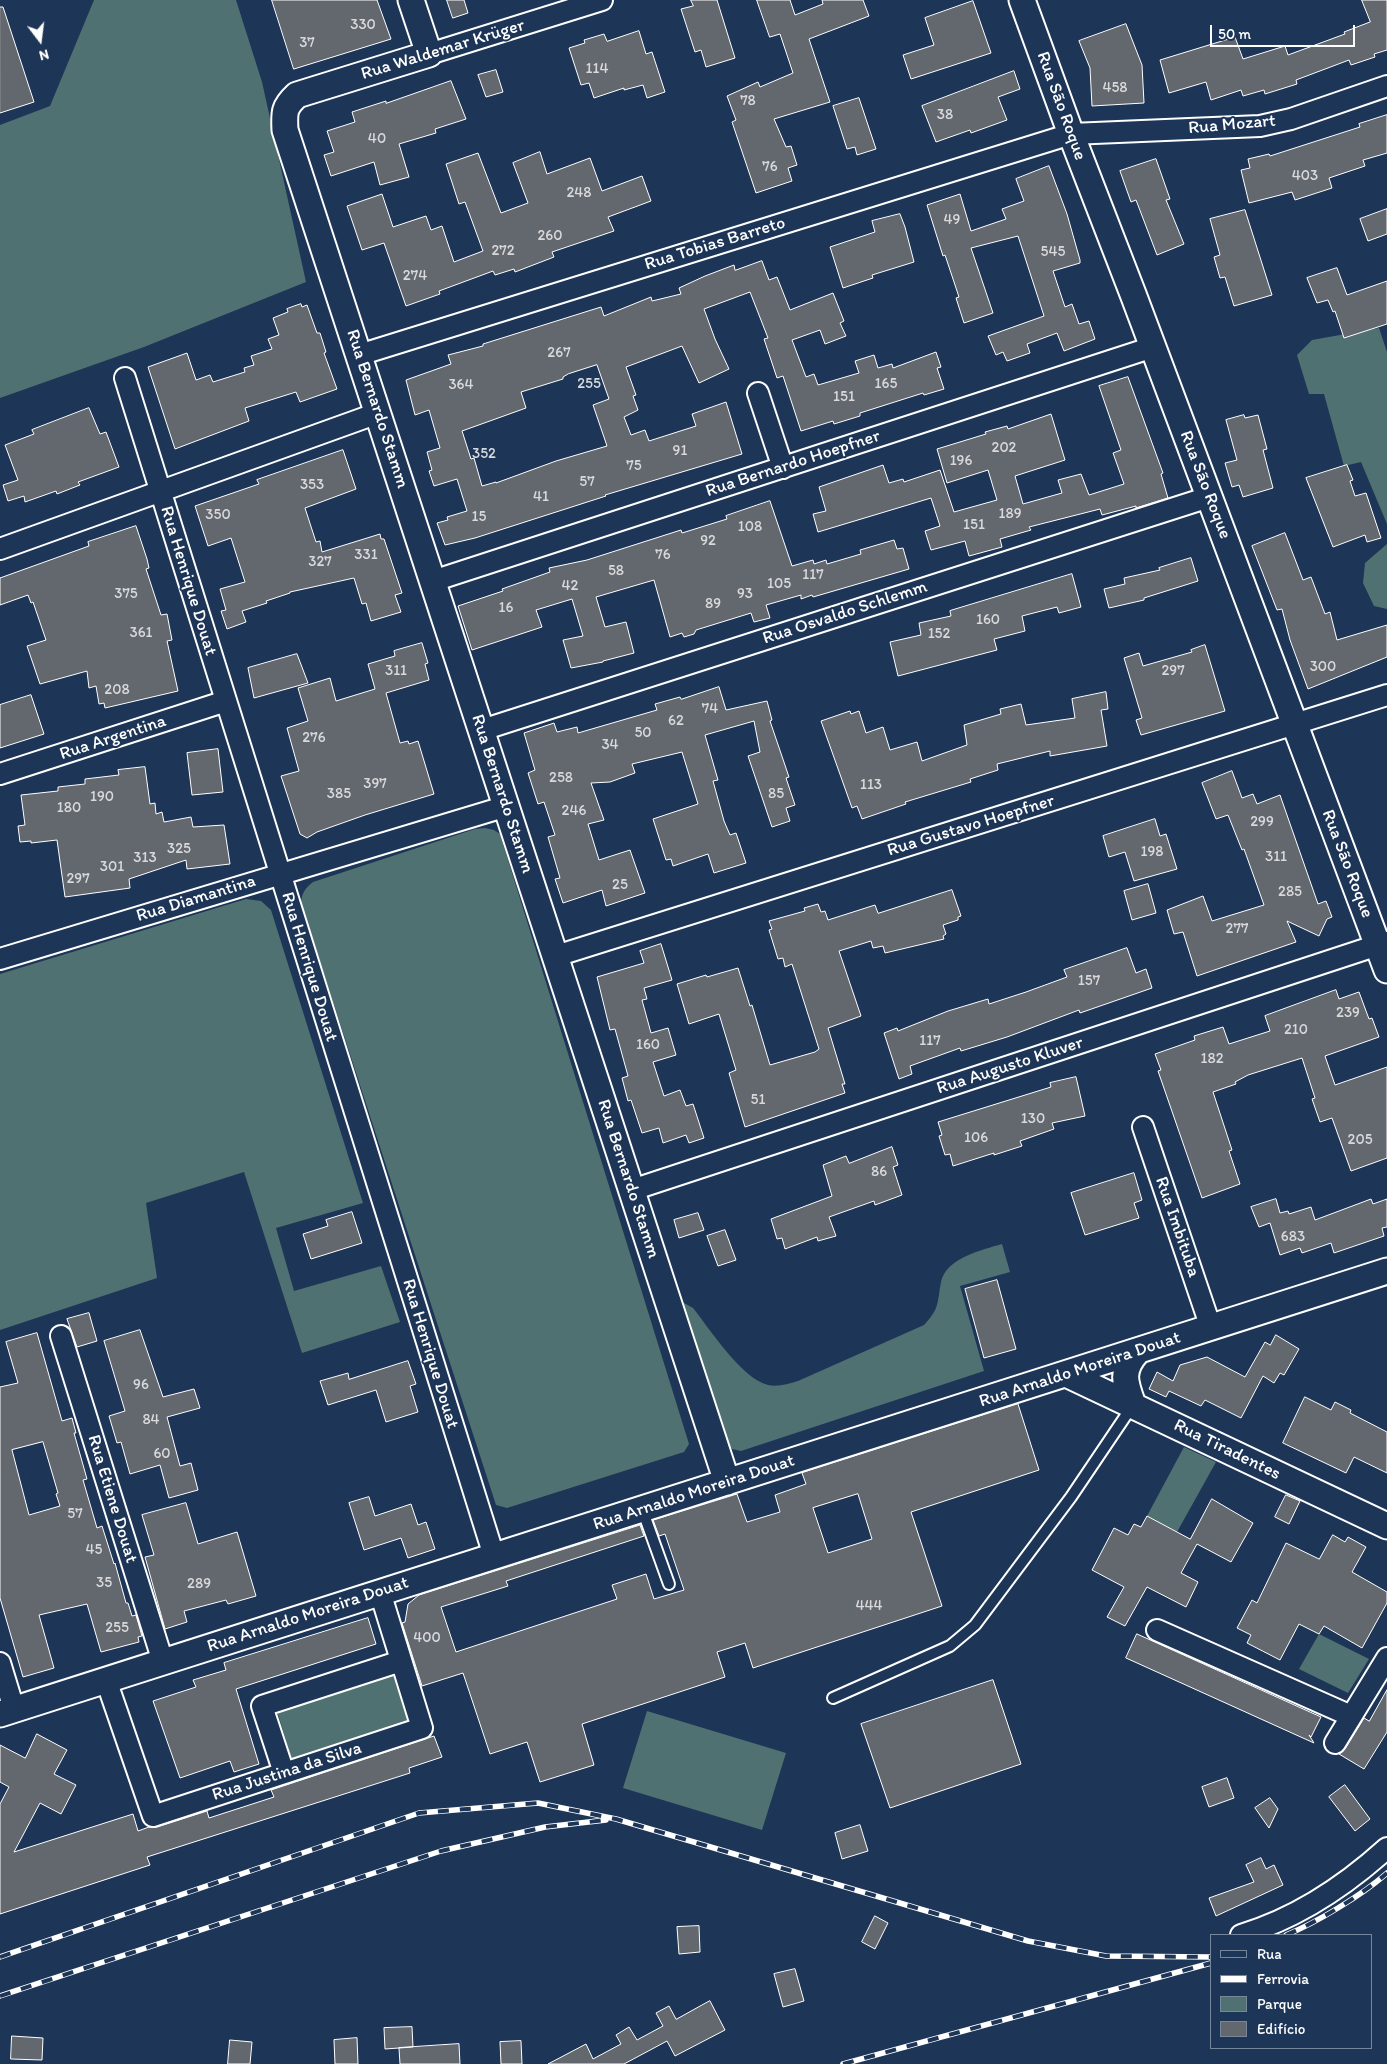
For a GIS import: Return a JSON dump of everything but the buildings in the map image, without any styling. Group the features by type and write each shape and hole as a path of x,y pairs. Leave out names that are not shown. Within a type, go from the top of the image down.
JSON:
{"street":[{"path":"411,0 429,54"},
{"name":"Rua Waldemar Krüger","path":"287,104 297,96 602,0"},
{"name":"Rua São Roque","path":"1022,0 1294,724 1382,944 1387,970"},
{"name":"Rua Mozart","path":"1071,134 1260,126 1291,119 1387,86"},
{"name":"Rua Bernardo Stamm","path":"287,104 284,117 285,130 728,1482"},
{"name":"Rua Tobias Barreto","path":"359,355 1071,134"},
{"name":"Rua Bernardo Hoepfner","path":"433,581 1153,347"},
{"name":"Rua Henrique Douat","path":"125,378 494,1556"},
{"path":"758,393 783,468"},
{"path":"0,550 378,412"},
{"name":"Rua Osvaldo Schlemm","path":"482,730 1209,497"},
{"name":"Rua Gustavo Hoepfner","path":"556,956 1387,695"},
{"name":"Rua Argentina","path":"0,774 226,701"},
{"name":"Rua Diamantina","path":"0,959 506,806"},
{"name":"Rua Augusto Kluver","path":"632,1190 1382,944"},
{"name":"Rua Imbituba","path":"1142,1127 1211,1328"},
{"name":"Rua Arnaldo Moreira Douat","path":"7,1711 1387,1271"},
{"name":"Rua Etiene Douat","path":"61,1336 162,1662"},
{"path":"1133,1405 1125,1374 1128,1362 1137,1352"},
{"name":"Rua Tiradentes","path":"1066,1374 1387,1526"},
{"path":"284,1773 262,1706 401,1662 380,1592"},
{"path":"1157,1630 1351,1716"},
{"path":"1334,1743 1387,1658"},
{"name":"Rua Justina da Silva","path":"106,1680 153,1816 422,1728 401,1662"},
{"path":"0,1663 7,1711"},
{"path":"1244,1934 1262,1929 1301,1910 1339,1886 1387,1848"}],"lane":[{"path":"833,1698 950,1646 975,1625 1071,1497 1133,1405"},
{"path":"642,1509 669,1584"}],"green space":[{"path":"94,0 236,0 262,82 306,282 144,347 0,398 0,125 50,106"},
{"path":"1379,328 1387,352 1387,524 1361,462 1344,466 1324,394 1309,394 1297,355 1312,340"},
{"path":"1387,544 1387,609 1374,606 1363,583 1365,563"},
{"path":"485,828 500,834 689,1444 684,1452 507,1508 496,1505 301,903 304,891 313,882 475,829"},
{"path":"246,899 261,901 271,910 363,1203 276,1228 294,1291 381,1266 400,1322 302,1353 244,1172 146,1203 157,1278 0,1330 0,974"},
{"path":"1002,1244 1010,1272 960,1286 984,1371 741,1451 732,1449 726,1442 680,1304 684,1303 693,1308 727,1352 758,1381 768,1385 783,1385 798,1381 924,1325 935,1309 941,1282 944,1274 950,1267 966,1256"},
{"path":"1184,1447 1216,1462 1177,1532 1147,1516"},
{"path":"1319,1634 1369,1659 1348,1693 1299,1669"},
{"path":"393,1674 409,1723 292,1760 277,1711"},
{"path":"647,1711 786,1753 762,1830 623,1788"}],"railway":[{"path":"0,1957 419,1813 538,1803 616,1819 1028,1941 1106,1956 1210,1957"},
{"path":"0,1996 441,1851 545,1827 606,1820"},
{"path":"1288,1934 1338,1908 1387,1873"},
{"path":"843,2064 1210,1963"}]}
